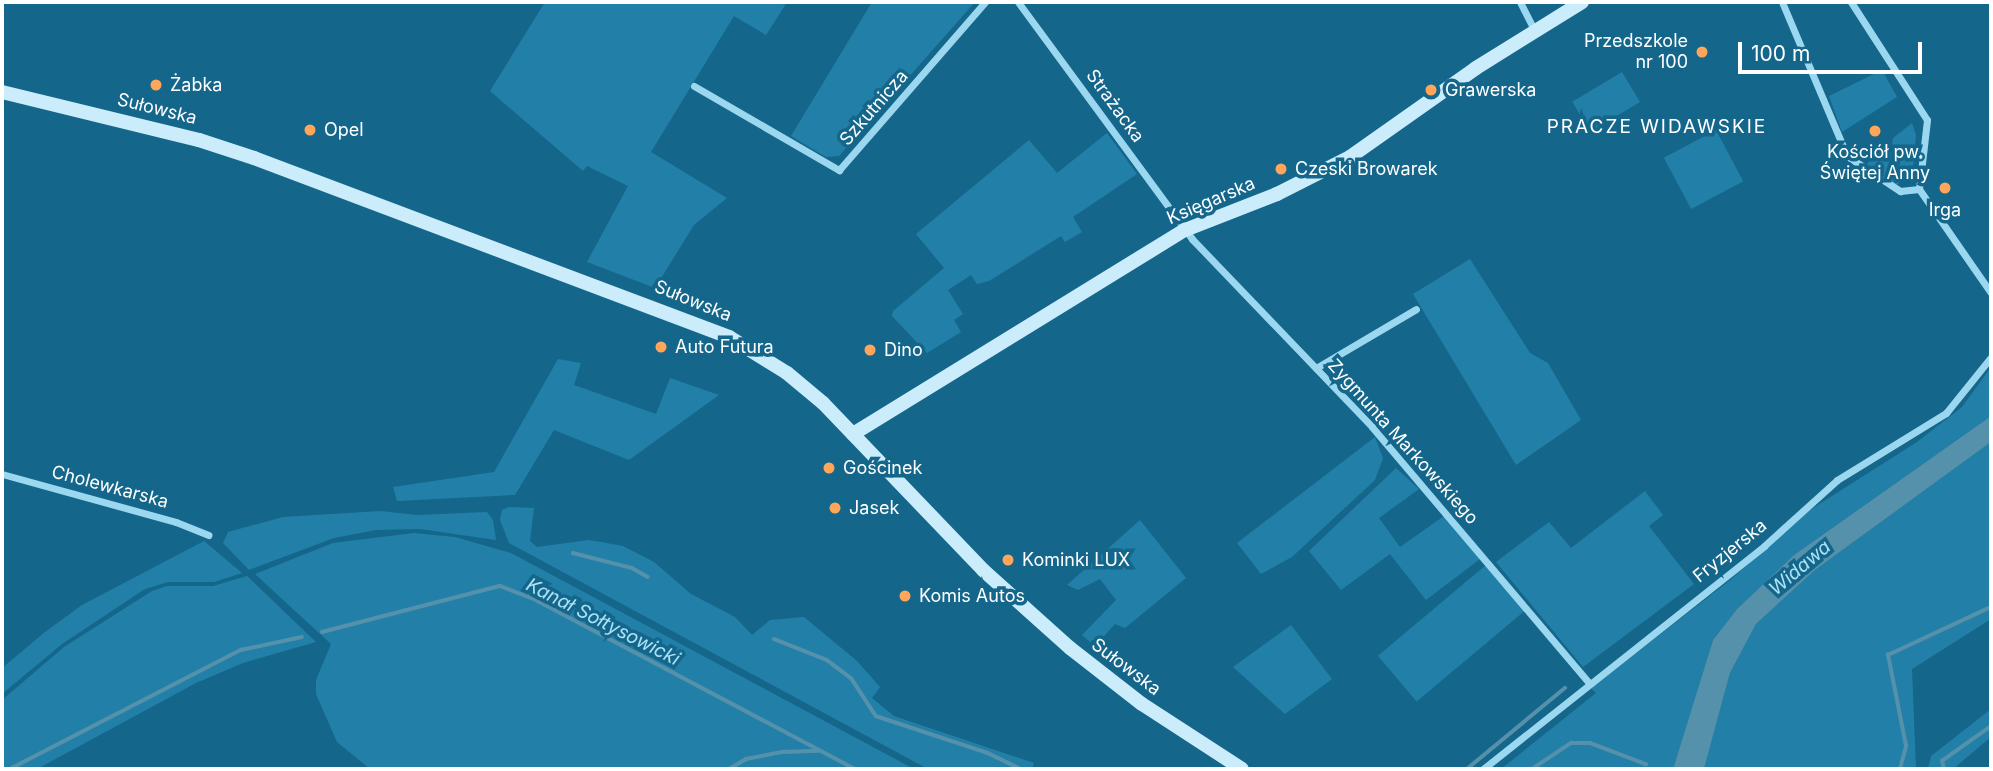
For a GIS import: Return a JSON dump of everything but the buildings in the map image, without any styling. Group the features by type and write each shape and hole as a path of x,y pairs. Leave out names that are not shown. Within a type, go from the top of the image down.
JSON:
{"main road":[{"name":"Księgarska","path":"853,434 1185,230 1277,194 1350,157 1534,30 1582,2"},
{"name":"Sułowska","path":"2,92 199,139 681,316 729,337 787,373 853,434 1013,599 1124,690 1242,769"}],"street":[{"name":"Szkutnicza","path":"694,86 839,170 985,2"},
{"name":"Strażacka","path":"1018,2 1185,230"},
{"path":"1520,2 1534,30"},
{"path":"1782,2 1842,148 1863,170 1900,191 1919,190"},
{"path":"1851,2 1927,120 1919,190 1991,293"},
{"name":"Zygmunta Markowskiego","path":"1185,230 1316,368 1482,554 1588,682"},
{"path":"1316,368 1416,309"},
{"name":"Fryzjerska","path":"1483,769 1588,682 1764,546 1837,480 1946,413 1991,357"},
{"name":"Cholewkarska","path":"2,474 166,519 208,536"}],"shaded area":[{"path":"545,2 787,2 766,35 734,16 651,152 727,198 694,225 655,288 587,262 628,186 587,166 583,171 490,91"},
{"path":"872,2 975,2 839,156 826,157 791,136"},
{"path":"1882,70 1897,97 1842,132 1829,96"},
{"path":"1622,72 1640,102 1590,132 1572,102"},
{"path":"1912,123 1916,135 1913,169 1897,185 1864,165 1891,148 1893,138"},
{"path":"1716,130 1743,181 1691,209 1664,158"},
{"path":"1107,133 1137,174 1073,217 1082,232 1065,242 1061,236 989,281 977,284 971,275 948,290 963,314 954,320 961,332 927,353 892,316 893,311 944,268 916,234 1029,140 1057,173"},
{"path":"1470,259 1530,353 1548,363 1581,420 1516,465 1413,294"},
{"path":"558,359 581,363 574,385 656,414 670,378 719,395 629,460 554,430 515,495 397,501 393,487 494,472"},
{"path":"1991,367 1991,416 1794,555 1737,609 1713,640 1673,769 1501,769 1596,693 1591,688 1729,581 1810,510 1917,442 1962,407"},
{"path":"1375,437 1383,458 1375,480 1292,557 1261,574 1237,543"},
{"path":"1991,442 1991,619 1912,669 1916,769 1704,769 1730,673 1756,624 1815,570"},
{"path":"1396,468 1419,489 1379,518 1400,547 1444,516 1480,559 1426,600 1390,554 1341,590 1309,551"},
{"path":"1645,491 1663,515 1649,526 1694,584 1583,667 1496,562 1549,522 1571,548"},
{"path":"509,507 534,508 530,541 537,547 589,540 623,546 654,562 691,594 735,617 752,635 770,620 804,617 857,661 880,687 872,698 894,716 1034,763 1032,769 928,769 509,543 500,520 502,510"},
{"path":"381,511 417,515 487,512 493,520 496,540 420,529 376,530 334,538 249,570 223,543 228,532 283,517"},
{"path":"1140,520 1186,578 1125,628 1115,624 1095,646 1082,635 1116,600 1100,579 1078,590 1067,585"},
{"path":"414,533 455,537 511,553 914,769 370,769 337,742 316,694 316,680 331,644 255,574 333,543"},
{"path":"204,541 242,573 214,582 168,582 145,589 62,644 2,694 2,668 45,632 82,605"},
{"path":"1486,565 1525,611 1417,702 1378,656"},
{"path":"247,576 316,642 243,663 196,683 37,769 2,769 2,700 64,647 152,591 167,586 213,586"},
{"path":"1291,625 1332,679 1285,714 1233,667"},
{"path":"1991,709 1991,737 1953,769 1928,769 1931,756"}],"water":[{"name":"Widawa","path":"1991,416 1991,442 1815,570 1756,624 1730,673 1704,769 1673,769 1713,640 1737,609 1794,555"}],"waterway":[{"path":"573,553 632,568 648,577"},
{"name":"Kanał Sołtysowicki","path":"322,632 500,586 536,600 855,769"},
{"path":"1900,769 1906,746 1888,655 1991,607"},
{"name":"Kanał Sołtysowicki","path":"10,769 241,650 302,637"},
{"path":"774,639 827,660 852,679 876,716 988,753 1021,769"},
{"path":"1467,769 1565,688"},
{"path":"1944,769 1942,761 1991,726"},
{"name":"Kanał Sołtysowicki","path":"1532,769 1571,743 1590,743 1646,764"},
{"path":"729,769 746,759 783,752 818,751"}],"place":[{"name":"Przedszkole nr 100","path":"1702,52"},
{"name":"Żabka","path":"156,85"},
{"name":"Grawerska","path":"1431,90"},
{"name":"Opel","path":"310,130"},
{"name":"Kościół pw. Świętej Anny","path":"1875,131"},
{"name":"Czeski Browarek","path":"1281,169"},
{"name":"Irga","path":"1945,188"},
{"name":"Auto Futura","path":"661,347"},
{"name":"Dino","path":"870,350"},
{"name":"Gościnek","path":"829,468"},
{"name":"Jasek","path":"835,508"},
{"name":"Kominki LUX","path":"1008,560"},
{"name":"Komis Autos","path":"905,596"}],"district":[{"name":"PRACZE WIDAWSKIE","path":"1657,127"}]}
